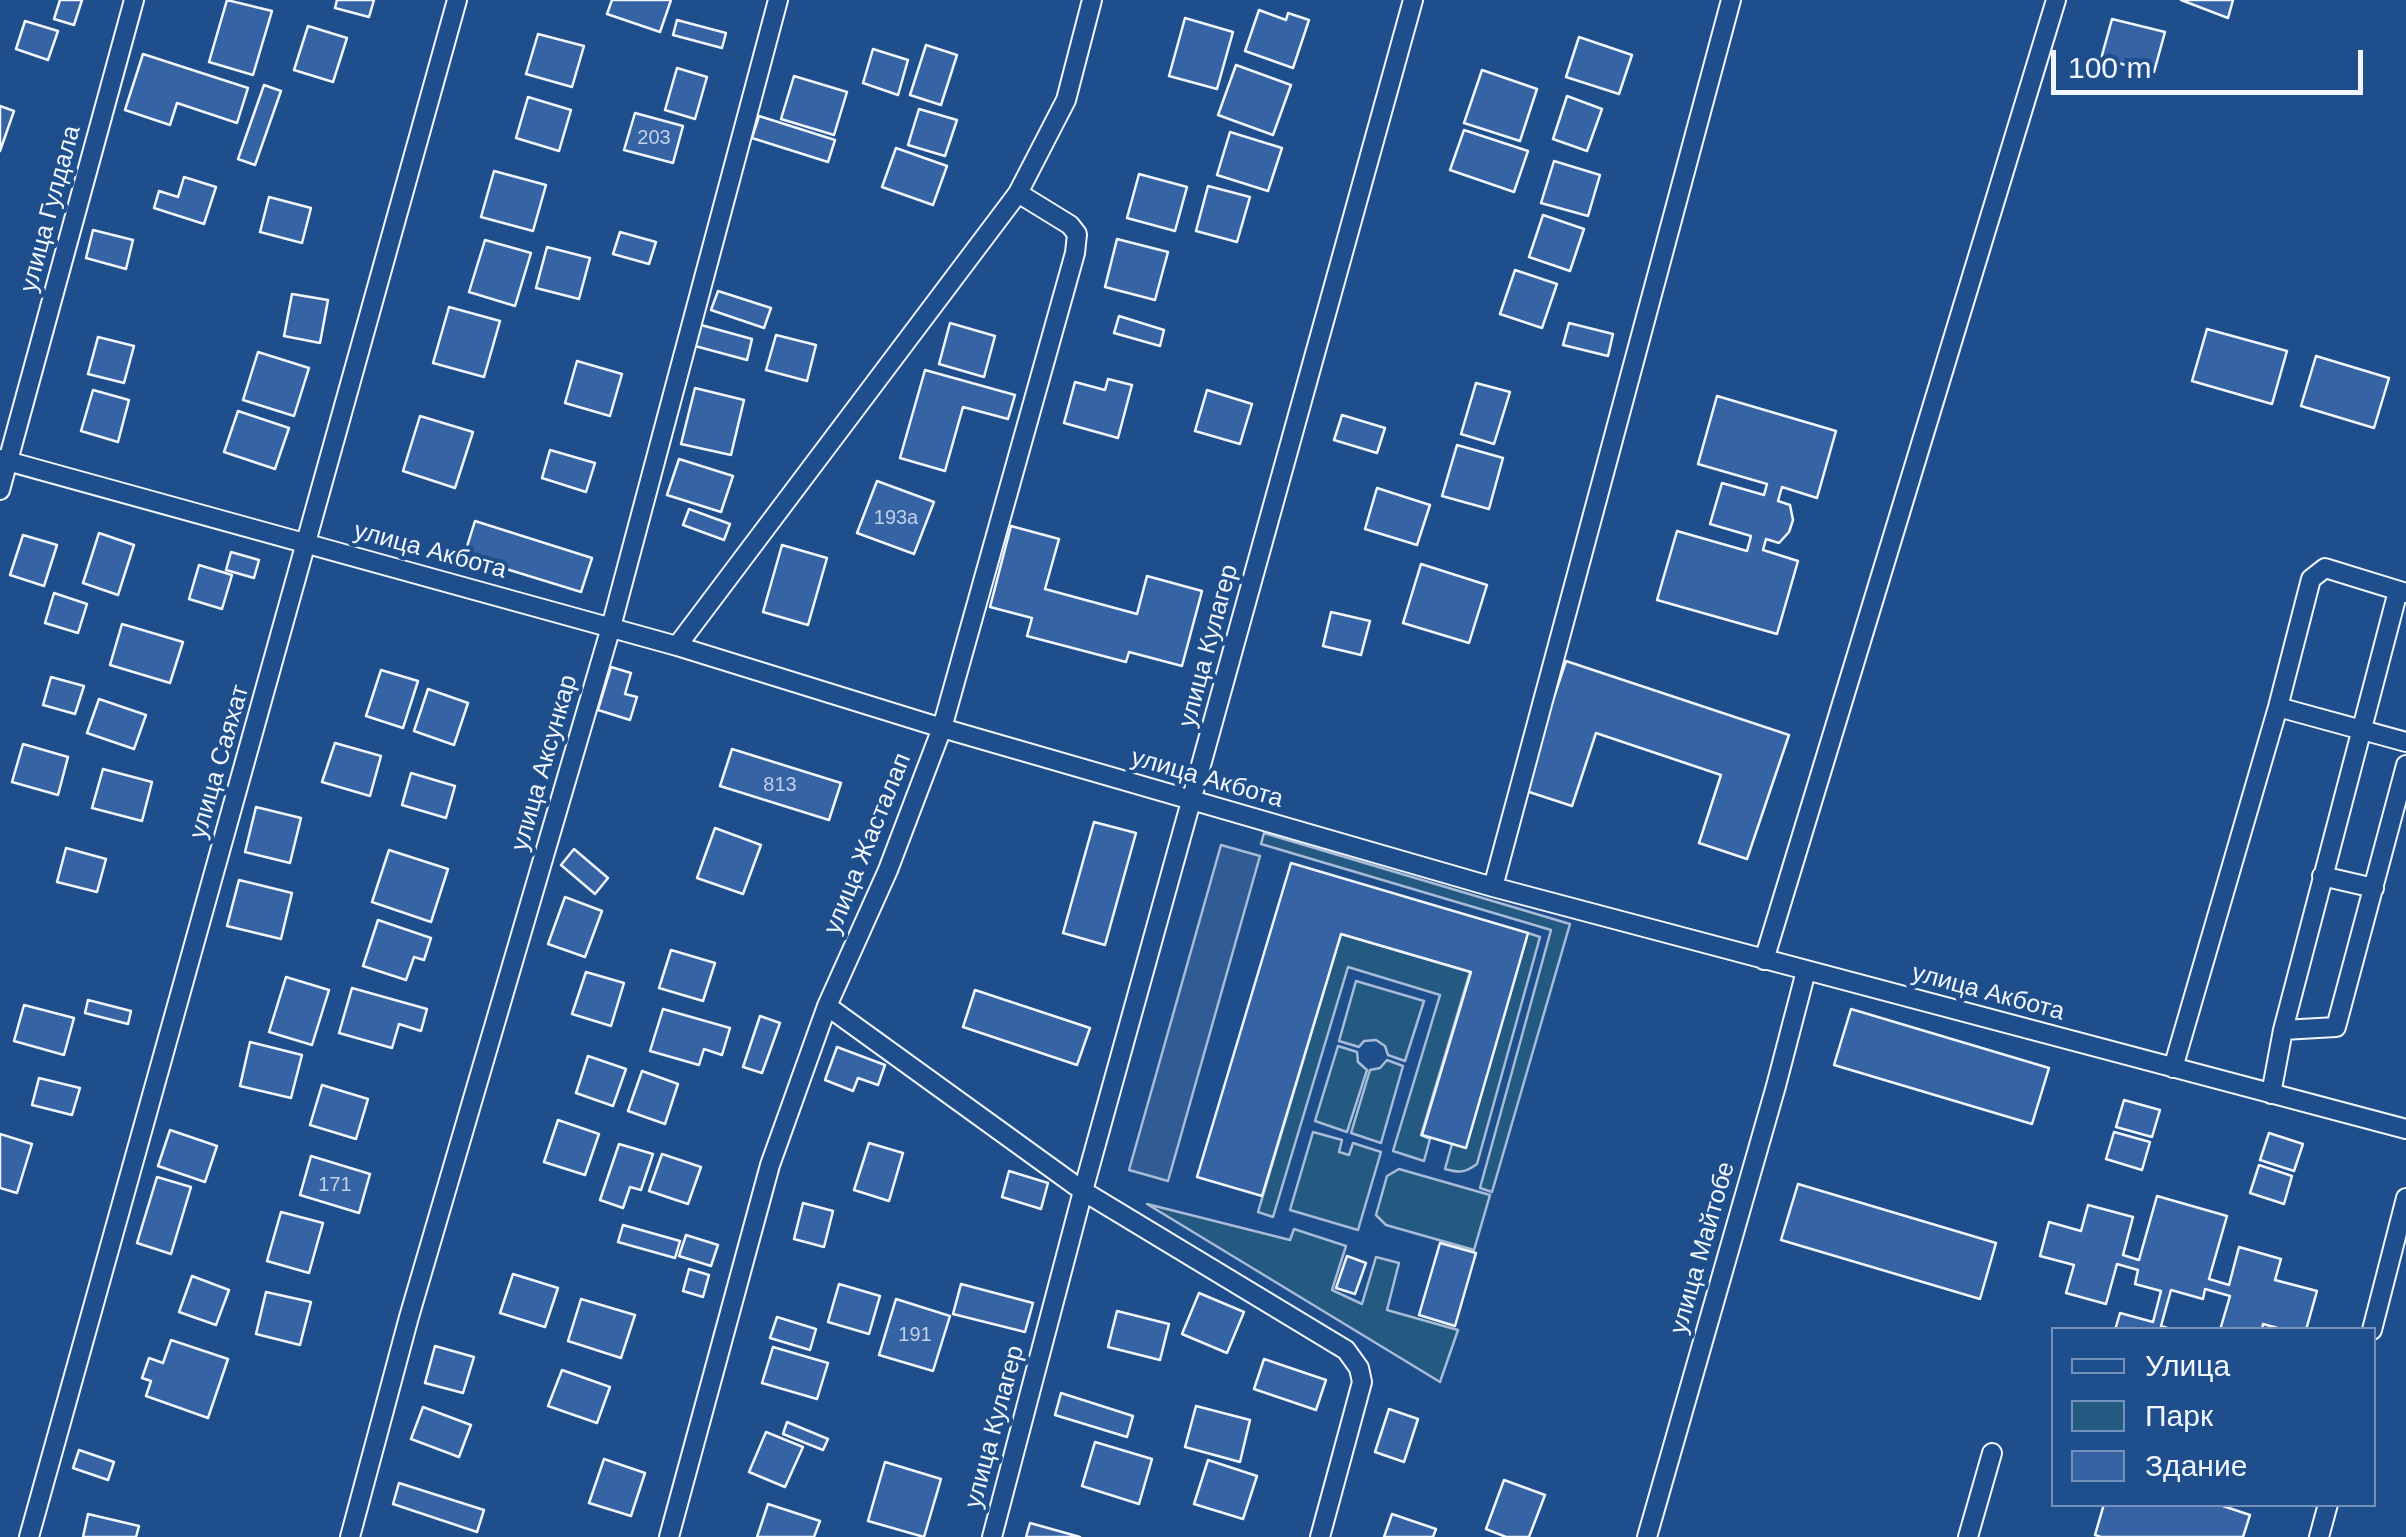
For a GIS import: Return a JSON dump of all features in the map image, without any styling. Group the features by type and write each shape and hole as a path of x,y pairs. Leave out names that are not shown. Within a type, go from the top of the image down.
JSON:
{"street":[{"name":"улица Гулдала","path":"0,490 4,460 134,0"},
{"name":"улица Саяхат","path":"29,1537 457,0"},
{"name":"улица Аксункар","path":"350,1537 409,1317 611,627 778,0"},
{"path":"677,646 1018,193 1066,100 1092,0"},
{"name":"улица Кулагер","path":"992,1537 1083,1192 1413,0"},
{"path":"1493,887 1731,0"},
{"path":"1764,960 2056,0"},
{"name":"улица Жасталап","path":"668,1537 770,1165 827,1006 888,870 942,728 1074,253 1077,234 1070,225 1018,193"},
{"name":"улица Акбота","path":"4,460 611,627 1192,802 1493,887 2406,1129"},
{"path":"2173,1068 2278,707 2311,579 2325,568 2402,592 2322,876 2282,1030 2271,1094"},
{"path":"2278,707 2406,742"},
{"path":"2282,1030 2336,1028 2406,765"},
{"path":"2322,876 2374,888"},
{"name":"улица Майтобе","path":"1647,1537 1806,972"},
{"path":"827,1006 1083,1192 1346,1350 1360,1368 1362,1382 1320,1537"},
{"path":"2373,1327 2406,1198"},
{"path":"1968,1537 1992,1453"},
{"path":"2320,1537 2327,1507"}],"green space":[{"path":"1264,833 1570,924 1492,1192 1480,1188 1551,930 1261,844"},
{"path":"1528,933 1540,937 1477,1164 1462,1171 1445,1169 1452,1144 1466,1147"},
{"path":"1341,934 1470,972 1421,1135 1430,1139 1424,1161 1393,1151 1440,995 1348,967 1273,1217 1258,1212"},
{"path":"1356,981 1424,1001 1405,1061 1388,1055 1385,1046 1376,1040 1364,1041 1359,1047 1339,1041"},
{"path":"1338,1046 1357,1052 1358,1062 1367,1070 1347,1132 1315,1121"},
{"path":"1387,1060 1403,1066 1381,1143 1351,1133 1370,1070 1380,1068"},
{"path":"1313,1132 1342,1140 1339,1152 1349,1155 1353,1143 1381,1152 1358,1230 1290,1210"},
{"path":"1399,1169 1490,1195 1474,1250 1386,1225 1376,1215 1387,1176"},
{"path":"1147,1204 1290,1240 1294,1229 1346,1246 1332,1290 1362,1304 1376,1257 1399,1263 1387,1310 1458,1330 1440,1382"}],"shaded area":[{"path":"1221,845 1260,856 1168,1181 1129,1170"}],"building":[{"path":"60,0 82,0 74,25 54,19"},
{"path":"227,0 272,11 253,75 209,62"},
{"path":"337,0 374,0 369,17 335,8"},
{"path":"612,0 671,0 660,32 607,14"},
{"path":"2181,0 2233,0 2228,18"},
{"path":"1259,10 1286,20 1288,13 1309,20 1293,68 1245,51"},
{"path":"1185,18 1233,32 1217,89 1169,76"},
{"path":"2112,19 2165,32 2154,72 2101,59"},
{"path":"677,20 726,33 722,48 673,35"},
{"path":"25,21 58,31 48,60 16,49"},
{"path":"308,26 347,38 333,82 294,70"},
{"path":"538,34 584,46 572,87 526,74"},
{"path":"1579,37 1632,55 1619,94 1566,77"},
{"path":"926,45 957,55 941,105 910,95"},
{"path":"873,49 908,60 898,95 863,83"},
{"path":"143,54 248,88 237,123 177,103 170,125 125,110"},
{"path":"1236,65 1291,85 1273,135 1218,115"},
{"path":"677,68 707,77 695,119 665,110"},
{"path":"1482,70 1537,89 1520,141 1464,123"},
{"path":"794,76 847,92 834,135 781,119"},
{"path":"264,85 281,91 255,165 238,159"},
{"path":"1567,96 1602,109 1587,151 1553,139"},
{"path":"528,97 571,110 559,151 516,138"},
{"path":"0,106 14,111 0,151"},
{"path":"919,109 957,120 945,156 908,145"},
{"path":"635,113 683,126 673,163 624,150"},
{"path":"759,116 835,140 828,162 752,138"},
{"path":"1464,130 1528,151 1514,192 1450,170"},
{"path":"1230,132 1282,148 1268,191 1217,175"},
{"path":"896,148 947,166 933,205 882,187"},
{"path":"1554,161 1600,175 1588,216 1541,203"},
{"path":"494,171 546,185 533,231 481,217"},
{"path":"1139,174 1187,187 1175,231 1127,218"},
{"path":"184,177 216,187 204,224 154,208 159,191 178,197"},
{"path":"1208,186 1250,197 1237,242 1196,231"},
{"path":"269,197 311,208 302,243 260,232"},
{"path":"1543,215 1584,229 1570,271 1529,257"},
{"path":"93,230 133,240 126,269 86,258"},
{"path":"620,232 656,242 649,264 613,254"},
{"path":"1117,239 1168,252 1155,300 1105,287"},
{"path":"485,240 531,253 515,306 469,292"},
{"path":"547,247 590,258 579,299 536,288"},
{"path":"1515,270 1557,284 1542,328 1500,314"},
{"path":"718,291 771,308 764,328 711,310"},
{"path":"292,294 328,300 320,343 284,336"},
{"path":"449,307 500,321 484,377 433,363"},
{"path":"1119,316 1164,330 1160,346 1114,333"},
{"path":"950,323 995,336 984,377 939,364"},
{"path":"1569,323 1613,334 1608,356 1563,345"},
{"path":"701,325 752,339 747,360 695,346"},
{"path":"2207,329 2287,351 2272,404 2192,381"},
{"path":"776,335 816,345 807,381 766,370"},
{"path":"98,337 134,346 124,383 88,374"},
{"path":"258,352 309,368 294,416 243,400"},
{"path":"2316,356 2389,378 2374,428 2301,406"},
{"path":"577,361 622,374 610,416 565,403"},
{"path":"925,370 1015,395 1008,419 963,407 945,471 900,458"},
{"path":"1108,379 1132,385 1118,438 1064,423 1075,382 1105,390"},
{"path":"1476,383 1510,392 1494,444 1461,434"},
{"path":"695,388 744,400 731,455 681,444"},
{"path":"93,390 129,400 118,442 81,431"},
{"path":"1207,390 1252,404 1240,444 1195,431"},
{"path":"1717,396 1836,431 1817,498 1782,487 1778,501 1790,505 1793,520 1779,543 1766,539 1763,550 1798,561 1777,634 1657,600 1677,531 1747,551 1751,536 1710,524 1722,483 1764,495 1767,484 1698,464"},
{"path":"238,411 289,428 275,469 224,452"},
{"path":"1342,415 1385,428 1377,453 1334,440"},
{"path":"420,416 473,432 455,488 403,471"},
{"path":"1457,445 1503,458 1489,509 1442,496"},
{"path":"550,450 595,463 586,492 542,478"},
{"path":"679,459 733,476 721,512 667,495"},
{"path":"877,481 934,502 914,554 857,533"},
{"path":"1377,488 1430,505 1417,545 1365,529"},
{"path":"689,509 730,524 724,540 683,525"},
{"path":"475,521 592,558 581,592 464,556"},
{"path":"1011,526 1059,539 1045,589 1137,614 1147,576 1202,591 1182,666 1129,652 1126,662 1027,636 1032,618 990,607"},
{"path":"99,533 134,545 118,595 83,583"},
{"path":"23,535 57,545 44,586 10,575"},
{"path":"782,545 827,558 808,625 763,612"},
{"path":"231,552 259,560 254,578 226,570"},
{"path":"1421,564 1487,585 1469,643 1403,623"},
{"path":"199,565 232,575 222,609 189,599"},
{"path":"54,593 87,604 78,633 45,623"},
{"path":"1331,612 1370,621 1361,655 1323,646"},
{"path":"122,624 183,642 170,683 110,665"},
{"path":"1566,661 1789,735 1747,859 1699,843 1721,775 1596,733 1572,806 1523,790"},
{"path":"611,667 631,673 625,694 637,697 630,720 598,710"},
{"path":"381,670 418,681 403,728 366,716"},
{"path":"51,677 84,686 75,714 43,705"},
{"path":"428,689 468,703 454,745 414,731"},
{"path":"99,699 146,715 134,749 87,733"},
{"path":"335,743 381,756 370,796 322,782"},
{"path":"23,744 68,757 58,795 12,782"},
{"path":"732,749 841,783 829,820 720,786"},
{"path":"103,769 152,782 142,821 92,808"},
{"path":"411,773 455,786 446,818 402,805"},
{"path":"256,807 301,818 290,863 245,852"},
{"path":"1094,822 1136,833 1105,945 1063,933"},
{"path":"715,828 761,845 743,894 697,878"},
{"path":"66,848 106,859 97,892 57,882"},
{"path":"574,849 608,878 595,894 561,865"},
{"path":"389,850 448,869 431,922 372,902"},
{"path":"1291,863 1528,933 1466,1148 1422,1135 1471,972 1341,934 1262,1196 1197,1177"},
{"path":"239,880 292,893 281,939 227,926"},
{"path":"565,897 602,911 585,957 548,944"},
{"path":"378,920 431,938 424,960 414,957 406,980 363,966"},
{"path":"671,950 715,963 703,1001 659,988"},
{"path":"586,972 624,983 611,1026 572,1014"},
{"path":"286,977 329,990 312,1045 269,1032"},
{"path":"352,988 427,1009 421,1031 399,1024 392,1048 339,1033"},
{"path":"975,990 1090,1028 1077,1065 963,1027"},
{"path":"88,1000 131,1011 128,1024 85,1013"},
{"path":"24,1005 74,1018 64,1055 14,1041"},
{"path":"663,1009 730,1028 722,1055 704,1049 699,1065 650,1051"},
{"path":"1851,1009 2049,1068 2032,1124 1834,1065"},
{"path":"760,1016 780,1023 762,1073 743,1067"},
{"path":"250,1042 302,1055 291,1098 240,1086"},
{"path":"837,1047 885,1065 878,1085 858,1078 853,1091 825,1080"},
{"path":"588,1056 626,1069 613,1106 576,1093"},
{"path":"642,1071 678,1084 665,1124 628,1111"},
{"path":"39,1078 80,1088 72,1115 32,1105"},
{"path":"322,1085 368,1099 356,1139 310,1125"},
{"path":"2124,1100 2160,1110 2152,1137 2116,1127"},
{"path":"558,1120 599,1134 585,1175 544,1162"},
{"path":"170,1130 217,1146 205,1182 158,1166"},
{"path":"2114,1132 2150,1142 2142,1170 2106,1159"},
{"path":"2269,1133 2303,1144 2294,1171 2260,1160"},
{"path":"0,1134 32,1144 17,1193 0,1188"},
{"path":"869,1143 903,1153 889,1201 854,1190"},
{"path":"619,1144 653,1154 641,1190 630,1187 623,1208 600,1200"},
{"path":"662,1154 701,1167 688,1204 649,1191"},
{"path":"311,1156 370,1174 359,1213 300,1195"},
{"path":"2259,1165 2292,1176 2284,1204 2250,1193"},
{"path":"1009,1171 1048,1183 1041,1209 1002,1197"},
{"path":"157,1177 191,1187 171,1254 137,1243"},
{"path":"1798,1184 1996,1243 1980,1299 1781,1240"},
{"path":"2157,1196 2227,1216 2209,1279 2229,1285 2239,1247 2281,1259 2275,1280 2317,1291 2307,1327 2221,1327 2230,1296 2205,1289 2203,1299 2171,1290 2161,1326 2164,1327 2116,1327 2120,1313 2153,1322 2161,1291 2135,1284 2138,1270 2117,1264 2106,1304 2066,1293 2074,1265 2040,1256 2049,1222 2081,1231 2088,1205 2133,1217 2123,1255 2139,1260"},
{"path":"803,1203 833,1211 824,1247 794,1239"},
{"path":"281,1212 323,1223 309,1273 267,1261"},
{"path":"623,1225 680,1241 675,1258 618,1242"},
{"path":"686,1235 718,1245 711,1266 679,1256"},
{"path":"1440,1243 1476,1253 1455,1326 1419,1315"},
{"path":"1347,1256 1366,1263 1355,1294 1336,1288"},
{"path":"689,1269 709,1275 703,1297 683,1291"},
{"path":"513,1274 558,1288 545,1327 500,1313"},
{"path":"192,1276 229,1290 216,1325 179,1312"},
{"path":"839,1284 880,1296 869,1334 828,1322"},
{"path":"961,1284 1033,1303 1025,1332 953,1314"},
{"path":"266,1292 311,1302 300,1345 256,1334"},
{"path":"1199,1293 1244,1312 1227,1353 1182,1334"},
{"path":"581,1299 635,1315 621,1358 568,1341"},
{"path":"896,1299 950,1316 933,1371 879,1355"},
{"path":"1117,1311 1169,1324 1160,1360 1108,1347"},
{"path":"777,1317 816,1329 810,1350 770,1338"},
{"path":"171,1340 228,1359 208,1418 146,1396 151,1381 142,1378 149,1358 163,1363"},
{"path":"435,1346 474,1357 463,1393 425,1383"},
{"path":"773,1347 828,1363 817,1399 762,1383"},
{"path":"1264,1359 1326,1380 1316,1410 1254,1389"},
{"path":"562,1370 610,1387 597,1423 548,1406"},
{"path":"1061,1393 1133,1416 1127,1437 1055,1415"},
{"path":"1196,1406 1250,1420 1240,1462 1185,1447"},
{"path":"423,1407 471,1425 459,1457 411,1439"},
{"path":"1389,1409 1418,1419 1404,1462 1375,1452"},
{"path":"787,1422 828,1439 823,1450 783,1434"},
{"path":"766,1432 803,1447 785,1487 749,1472"},
{"path":"1095,1442 1152,1459 1139,1504 1082,1486"},
{"path":"79,1450 114,1462 108,1480 73,1468"},
{"path":"604,1459 645,1473 631,1516 589,1503"},
{"path":"1208,1460 1257,1476 1243,1519 1194,1504"},
{"path":"885,1462 941,1479 924,1537 868,1521"},
{"path":"1504,1480 1545,1495 1529,1537 1506,1537 1486,1529"},
{"path":"399,1483 484,1510 477,1532 393,1504"},
{"path":"768,1504 820,1521 814,1537 757,1537"},
{"path":"2103,1507 2226,1507 2250,1515 2243,1537 2095,1535"},
{"path":"88,1514 139,1526 136,1537 83,1537"},
{"path":"1392,1514 1436,1529 1433,1537 1384,1537"},
{"path":"1030,1523 1080,1537 1026,1537"}]}
